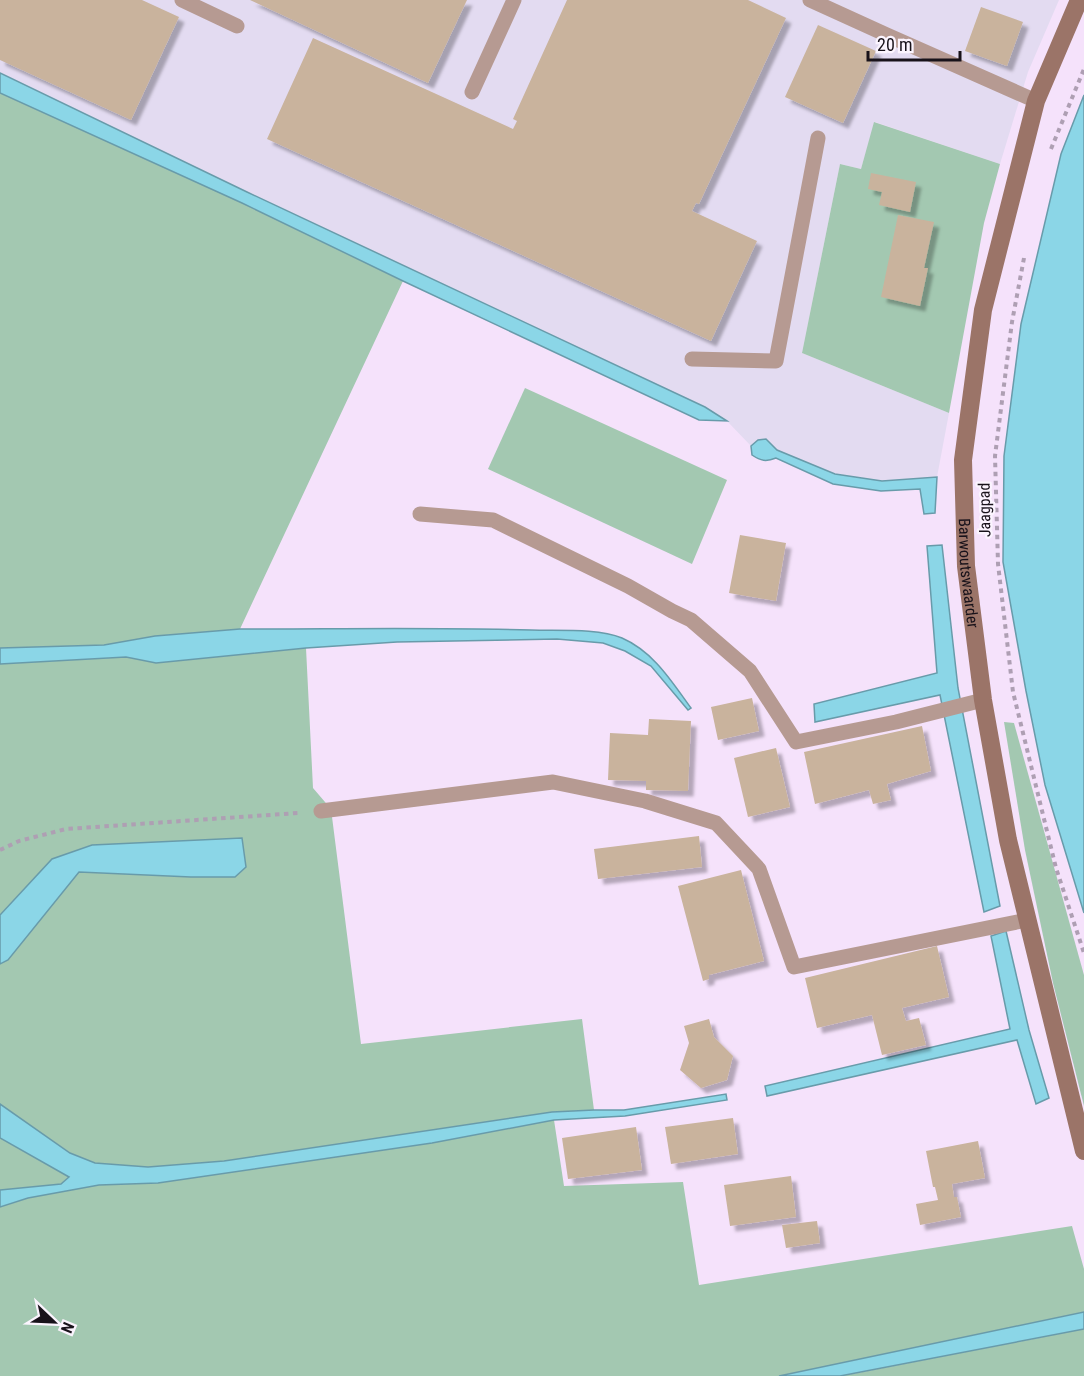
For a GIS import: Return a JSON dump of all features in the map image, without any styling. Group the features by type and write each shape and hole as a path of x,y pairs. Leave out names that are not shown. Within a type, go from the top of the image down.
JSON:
{"street":[{"name":"Barwoutswaarder","path":"1079,0 1036,101 983,310 963,460 966,566 975,702 1084,1151"}],"lane":[{"path":"182,0 237,26"},
{"path":"472,92 514,0"},
{"path":"810,0 1036,101"},
{"path":"692,359 776,361 818,138"},
{"path":"420,514 493,520 628,586 691,620 750,670 796,742 896,722 975,702"},
{"path":"321,811 553,782 645,801 716,823 759,869 794,967 1027,920"}],"path":[{"path":"1051,150 1084,69"},
{"name":"Jaagpad","path":"1025,254 1012,322 995,456 998,564 1013,692 1056,868 1084,953"},
{"path":"0,850 19,841 66,830 321,811"}],"shaded area":[{"path":"0,0 1059,0 1028,72 1000,164 875,122 861,169 840,164 802,353 949,413 937,477 882,481 835,474 777,450 766,439 758,440 751,446 727,421 705,407 0,73"}],"green space":[{"path":"0,93 242,203 403,281 240,629 155,636 104,645 0,648"},
{"path":"874,122 1000,164 984,223 949,413 802,353 840,164 861,169"},
{"path":"525,388 727,480 692,564 488,469"},
{"path":"306,648 313,788 331,809 361,1044 582,1019 594,1110 552,1112 224,1161 148,1167 95,1163 70,1153 0,1104 0,964 8,960 79,872 235,877 246,867 242,839 92,845 52,859 0,915 0,664 126,657 156,663"},
{"path":"1004,722 1014,723 1084,975 1084,1106 1053,983 1025,850"},
{"path":"554,1120 564,1186 683,1182 699,1285 1072,1226 1084,1269 1084,1312 779,1376 0,1376 0,1207 28,1198 99,1185 158,1183 432,1143"},
{"path":"0,1138 69,1177 61,1184 0,1190"},
{"path":"1084,1329 1084,1376 840,1376 857,1373"}],"water":[{"path":"0,73 705,407 727,421 699,420 242,203 0,93"},
{"path":"1084,95 1084,913 1045,785 1003,562 1004,456 1021,324 1061,154"},
{"path":"766,439 777,450 835,474 882,481 937,477 935,513 924,514 920,489 881,491 833,484 776,458 758,459 752,455 751,446 758,440"},
{"path":"942,545 958,688 1000,906 984,912 940,695 815,722 814,704 937,673 927,546"},
{"path":"240,629 459,629 601,633 622,638 644,651 661,668 691,708 688,710 651,666 625,651 603,643 557,639 397,642 306,648 156,663 126,657 0,664 0,648 104,645 155,636"},
{"path":"242,838 246,867 235,877 79,872 8,960 0,964 0,915 52,859 92,845"},
{"path":"1006,931 1029,1030 1049,1098 1036,1104 1017,1040 767,1096 765,1086 1010,1029 991,936"},
{"path":"726,1094 727,1100 625,1116 554,1120 432,1143 158,1183 99,1185 28,1198 0,1207 0,1190 61,1184 69,1177 0,1138 0,1104 70,1153 95,1163 148,1167 224,1161 552,1112 624,1110"},
{"path":"1084,1312 1084,1329 840,1376 779,1376"}],"building":[{"path":"0,0 142,0 179,17 131,120 0,60"},
{"path":"250,0 467,0 428,83"},
{"path":"567,0 748,0 786,18 699,204 696,203 692,211 757,241 711,341 267,139 313,38 513,129 517,121 513,119"},
{"path":"981,7 1023,22 1007,66 965,51"},
{"path":"818,25 876,51 843,123 785,97"},
{"path":"871,173 916,182 910,212 879,205 882,192 868,189"},
{"path":"898,215 934,222 924,268 928,268 920,306 881,297"},
{"path":"740,535 786,543 776,601 729,593"},
{"path":"752,698 759,731 718,740 711,707"},
{"path":"649,719 691,721 688,791 646,790 646,781 608,780 610,733 648,735"},
{"path":"922,726 931,771 887,784 891,800 873,804 869,790 815,804 804,752"},
{"path":"776,748 790,807 748,817 734,758"},
{"path":"699,836 702,867 598,879 594,849"},
{"path":"741,870 764,961 709,975 709,979 703,981 678,886"},
{"path":"937,946 949,997 902,1008 906,1021 919,1018 926,1045 882,1055 872,1015 817,1028 805,978"},
{"path":"709,1019 714,1037 733,1056 727,1080 701,1088 680,1070 689,1043 684,1026"},
{"path":"733,1118 738,1154 671,1164 665,1127"},
{"path":"636,1127 642,1170 568,1179 562,1138"},
{"path":"978,1141 985,1178 952,1184 961,1217 920,1225 916,1204 938,1200 926,1151"},
{"path":"791,1176 796,1217 730,1226 724,1185"},
{"path":"817,1221 820,1243 786,1248 782,1225"}]}
